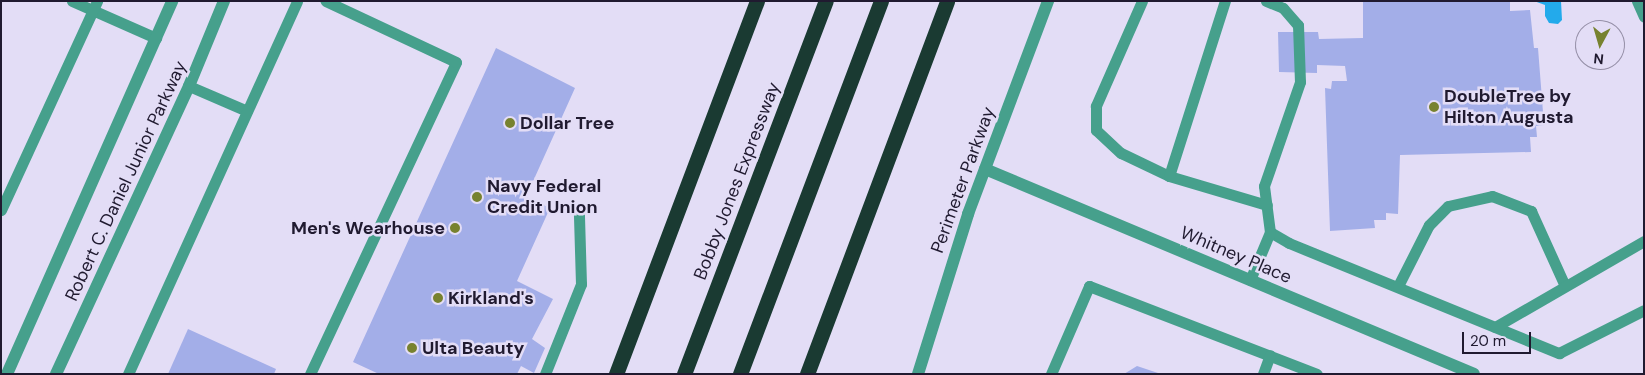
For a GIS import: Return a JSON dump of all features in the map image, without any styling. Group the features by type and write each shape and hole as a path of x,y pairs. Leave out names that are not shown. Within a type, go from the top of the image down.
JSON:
{"highway":[{"path":"616,374 757,1"},
{"name":"Bobby Jones Expressway","path":"684,374 826,1"},
{"path":"740,374 881,1"},
{"path":"807,374 947,1"}],"street":[{"name":"Robert C. Daniel Junior Parkway","path":"7,374 172,1"},
{"name":"Robert C. Daniel Junior Parkway","path":"56,374 189,86 224,1"},
{"name":"Perimeter Parkway","path":"918,374 943,289 985,169 1048,1"},
{"name":"Whitney Place","path":"985,169 1250,280 1452,370 1474,374"}],"lane":[{"path":"72,1 92,12 156,38"},
{"path":"1,210 97,1"},
{"path":"128,374 297,1"},
{"path":"310,374 456,62 326,1"},
{"path":"1142,1 1096,106 1096,130 1121,152 1169,176 1267,205"},
{"path":"1169,176 1225,1"},
{"path":"1250,280 1270,232 1264,186 1300,82 1298,25 1283,5 1266,1"},
{"path":"1637,1 1644,17"},
{"path":"189,86 247,111"},
{"path":"1398,286 1429,225 1448,206 1492,196 1531,210 1565,286"},
{"path":"545,374 581,284 579,215"},
{"path":"1270,232 1290,243 1559,353 1644,310"},
{"path":"1495,327 1644,241"},
{"path":"1051,374 1089,286 1317,374"},
{"path":"1263,374 1270,355"}],"water":[{"path":"1534,1 1561,1 1562,20 1558,24 1549,23 1545,16 1545,5"}],"building":[{"name":"DoubleTree by Hilton Augusta","path":"1363,1 1510,1 1510,11 1530,10 1534,48 1538,48 1544,125 1536,126 1537,137 1530,137 1531,152 1400,155 1398,214 1386,213 1386,220 1374,220 1375,228 1330,231 1325,88 1331,89 1332,81 1347,81 1345,66 1317,65 1317,73 1279,72 1278,32 1318,32 1319,39 1363,38"},
{"path":"496,48 575,88 526,197 550,208 517,281 553,299 532,339 545,348 534,373 521,366 517,374 379,374 353,362"},
{"path":"188,329 276,369 274,374 168,374"},
{"path":"1137,366 1158,373 1158,374 1124,374"}],"place":[{"name":"DoubleTree by Hilton Augusta","path":"1434,107"},
{"name":"Dollar Tree","path":"510,123"},
{"name":"Navy Federal Credit Union","path":"477,197"},
{"name":"Men's Wearhouse","path":"455,228"},
{"name":"Kirkland's","path":"438,298"},
{"name":"Ulta Beauty","path":"412,348"}]}
